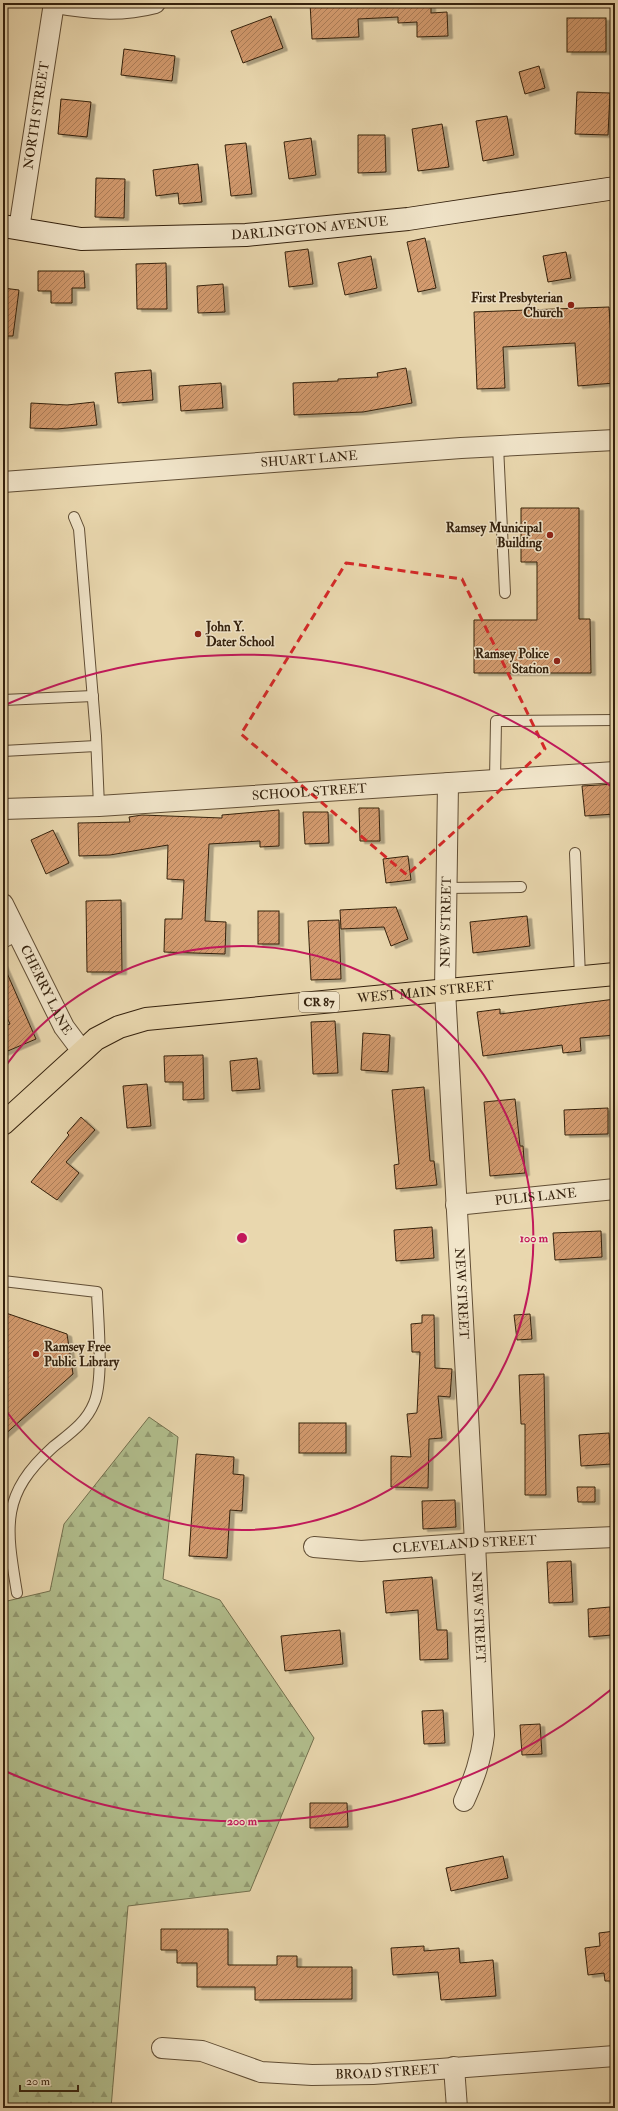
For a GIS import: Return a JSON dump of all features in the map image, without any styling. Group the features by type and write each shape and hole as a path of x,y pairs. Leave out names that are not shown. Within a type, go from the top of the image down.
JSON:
{"main road":[{"name":"DARLINGTON AVENUE","path":"11,227 81,239 246,235 408,218 615,188"},
{"name":"WEST MAIN STREET","path":"89,1045 119,1027 146,1019 615,974"},
{"name":"CR 87","path":"3,1124 89,1045"}],"street":[{"path":"55,3 88,8 118,9 155,3"},
{"name":"NORTH STREET","path":"11,227 55,3"},
{"name":"SHUART LANE","path":"3,482 498,446 615,440"},
{"name":"SCHOOL STREET","path":"3,809 99,806 615,772"},
{"name":"NEW STREET","path":"448,783 445,990 484,1736 477,1773 464,1801"},
{"name":"CHERRY LANE","path":"3,904 11,939 64,1027 89,1045"},
{"name":"PULIS LANE","path":"456,1205 615,1189"},
{"name":"CLEVELAND STREET","path":"314,1547 361,1551 475,1542 615,1537"},
{"name":"BROAD STREET","path":"162,2048 202,2050 261,2072 312,2075 373,2074 615,2056"},
{"path":"454,2067 457,2108"}],"lane":[{"path":"498,446 505,593"},
{"path":"74,517 79,529 93,696 99,806"},
{"path":"3,700 93,696"},
{"path":"495,780 496,721 615,720"},
{"path":"3,751 96,746"},
{"path":"575,853 580,977"},
{"path":"446,888 521,887"},
{"path":"3,1281 97,1292 98,1380 95,1402 84,1422 36,1461 12,1495 6,1520 17,1593"}],"highlighted area":[{"path":"346,563 462,579 545,749 407,875 241,734"}],"green space":[{"path":"149,1417 178,1437 163,1579 220,1600 314,1738 250,1891 128,1906 111,2108 3,2108 3,1602 50,1591 64,1524"}],"building":[{"path":"310,3 431,3 431,13 447,12 448,36 417,37 417,22 398,23 398,17 358,19 359,37 312,39"},
{"path":"271,16 283,48 243,63 231,31"},
{"path":"567,18 606,18 606,52 567,52"},
{"path":"124,49 175,56 172,81 121,75"},
{"path":"539,66 545,88 525,94 519,72"},
{"path":"577,92 610,93 608,135 575,134"},
{"path":"61,99 91,102 87,137 58,134"},
{"path":"507,116 514,155 483,161 476,121"},
{"path":"442,124 449,167 418,171 412,129"},
{"path":"358,135 385,135 386,172 358,173"},
{"path":"311,138 316,175 289,179 284,142"},
{"path":"246,143 252,194 231,196 225,145"},
{"path":"198,164 202,202 179,204 178,193 156,196 153,170"},
{"path":"96,178 125,179 124,218 95,217"},
{"path":"425,238 436,288 418,292 407,242"},
{"path":"308,249 313,284 289,287 285,252"},
{"path":"566,252 571,278 548,282 543,256"},
{"path":"371,256 377,288 345,295 338,263"},
{"path":"166,263 167,309 137,309 136,264"},
{"path":"38,271 84,271 85,288 72,288 72,303 51,303 51,291 38,291"},
{"path":"223,284 225,312 198,313 197,286"},
{"path":"3,288 19,290 13,336 3,336"},
{"path":"609,307 614,383 578,386 575,343 503,347 505,388 477,389 474,312"},
{"path":"406,368 412,403 363,412 294,415 293,383 378,377 377,373"},
{"path":"151,370 153,400 118,403 115,373"},
{"path":"221,383 223,408 181,411 179,386"},
{"path":"94,402 97,425 57,429 30,428 31,403 67,405"},
{"path":"521,508 579,508 579,619 590,619 591,673 474,673 474,620 537,620 537,562 521,562"},
{"path":"615,784 615,814 585,816 582,786"},
{"path":"359,808 379,808 380,841 360,841"},
{"path":"279,810 279,846 260,847 260,841 209,844 205,921 226,922 225,954 164,952 165,919 182,919 184,880 167,879 168,845 110,855 79,856 78,823 130,822 129,817 142,815 222,818 222,815"},
{"path":"303,812 328,812 329,843 305,844"},
{"path":"53,830 69,863 46,874 31,840"},
{"path":"408,856 411,880 386,883 383,859"},
{"path":"121,900 122,972 87,972 86,901"},
{"path":"396,907 408,939 391,946 384,927 341,929 340,910"},
{"path":"258,911 279,911 279,944 258,944"},
{"path":"527,916 530,946 473,953 470,922"},
{"path":"339,920 341,979 311,980 308,921"},
{"path":"3,964 36,1039 3,1053 3,1027 10,1024 3,1009"},
{"path":"615,999 615,1035 580,1038 581,1051 563,1053 562,1045 483,1056 477,1012 500,1009 500,1014"},
{"path":"335,1021 338,1073 313,1074 311,1022"},
{"path":"363,1033 390,1035 388,1072 361,1070"},
{"path":"203,1055 204,1099 183,1100 183,1082 165,1082 164,1056"},
{"path":"257,1058 260,1089 232,1091 230,1061"},
{"path":"147,1084 151,1126 127,1128 123,1086"},
{"path":"424,1087 430,1161 434,1161 437,1185 396,1189 394,1165 399,1164 392,1090"},
{"path":"515,1099 520,1146 523,1146 525,1173 490,1176 484,1102"},
{"path":"608,1108 608,1134 565,1135 564,1110"},
{"path":"81,1117 95,1130 66,1162 79,1173 57,1200 31,1182 69,1135 67,1133"},
{"path":"432,1227 434,1258 396,1261 394,1230"},
{"path":"601,1231 602,1257 555,1260 553,1233"},
{"name":"Ramsey Free Public Library","path":"3,1312 67,1334 73,1374 3,1436"},
{"path":"530,1314 532,1339 517,1340 514,1315"},
{"path":"422,1315 434,1315 435,1368 452,1369 450,1397 438,1396 442,1438 429,1439 428,1488 391,1487 391,1456 411,1457 407,1414 417,1413 420,1352 412,1352 411,1324 422,1323"},
{"path":"544,1374 546,1495 525,1495 525,1424 521,1424 519,1375"},
{"path":"299,1423 346,1423 346,1453 299,1453"},
{"path":"609,1433 611,1464 581,1466 579,1435"},
{"path":"196,1454 234,1457 233,1474 244,1475 242,1511 230,1510 227,1558 189,1556"},
{"path":"577,1487 595,1487 595,1502 578,1502"},
{"path":"455,1500 456,1527 423,1529 422,1501"},
{"path":"571,1561 573,1602 549,1603 547,1562"},
{"path":"432,1577 437,1630 447,1630 448,1659 420,1660 418,1610 386,1613 383,1581"},
{"path":"610,1607 612,1635 589,1637 588,1609"},
{"path":"340,1630 343,1664 285,1671 281,1636"},
{"path":"443,1710 445,1743 424,1744 422,1711"},
{"path":"540,1724 542,1754 522,1755 520,1725"},
{"path":"310,1803 347,1803 348,1827 310,1828"},
{"path":"503,1856 508,1878 451,1891 446,1868"},
{"path":"161,1929 228,1929 228,1965 277,1965 277,1956 297,1956 297,1967 352,1967 352,1999 255,2000 255,1987 197,1987 197,1963 177,1963 177,1950 161,1950"},
{"path":"615,1931 615,1981 605,1981 604,1973 588,1975 585,1948 600,1946 599,1933"},
{"path":"424,1946 424,1951 459,1948 460,1963 493,1960 496,1996 441,2000 438,1972 393,1975 391,1948"}],"place":[{"name":"First Presbyterian Church","path":"571,305"},
{"name":"Ramsey Municipal Building","path":"550,535"},
{"name":"John Y. Dater School","path":"198,634"},
{"name":"Ramsey Police Station","path":"557,661"},
{"name":"Ramsey Free Public Library","path":"36,1354"}]}
